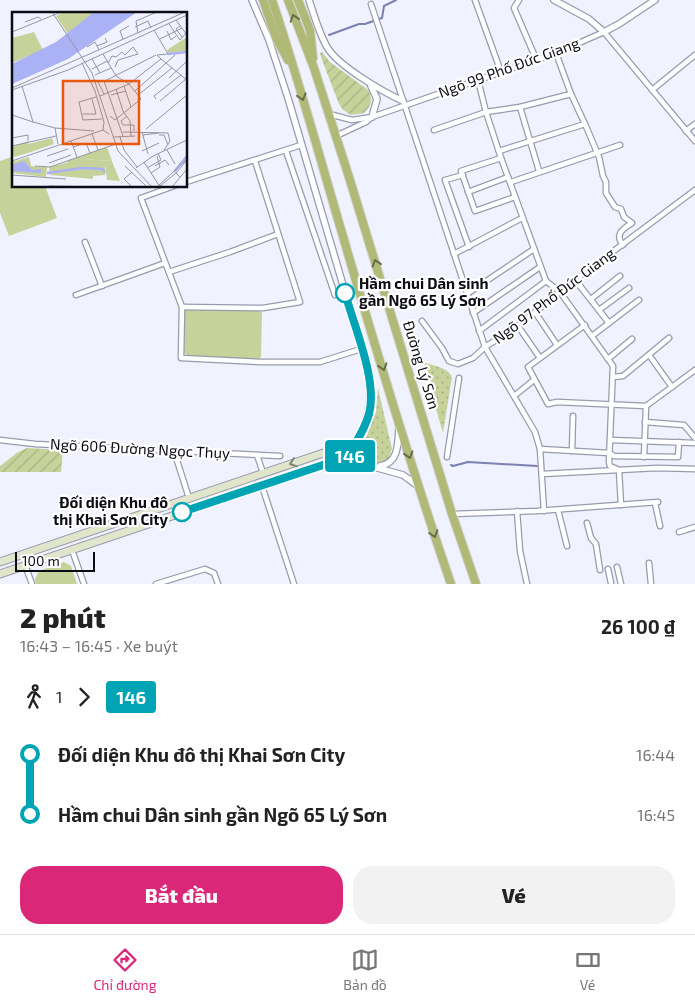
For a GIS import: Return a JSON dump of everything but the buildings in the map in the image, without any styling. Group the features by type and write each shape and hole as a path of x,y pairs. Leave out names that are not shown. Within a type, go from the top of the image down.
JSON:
{"highway":[{"path":"272,0 419,488 451,584"},
{"name":"Đường Lý Sơn","path":"288,0 329,114 452,514 476,584"},
{"name":"Đường Lý Sơn","path":"298,0 310,30 314,68"},
{"path":"263,1 276,38 296,75"}],"main road":[{"path":"0,562 356,442"},
{"path":"0,574 359,453"},
{"path":"262,486 264,473"},
{"path":"69,539 72,550"},
{"path":"22,555 25,565"}],"street":[{"path":"252,0 269,40 288,98 369,378 370,408 356,442 359,453 364,462 374,467 403,475 419,488"},
{"path":"309,0 327,47 334,56 379,89 404,103"},
{"path":"476,0 501,72"},
{"path":"519,0 514,8 536,59"},
{"path":"554,0 589,19 604,32 695,141"},
{"path":"604,32 655,0"},
{"path":"371,4 485,347 535,432 540,449 544,511"},
{"name":"Ngõ 99 Phố Đức Giang","path":"372,117 404,103 413,102 556,53 604,32"},
{"path":"556,53 596,152 606,182 606,193 615,207 621,210 624,217 632,222 621,230 619,235 623,245"},
{"path":"652,90 695,55"},
{"path":"336,136 366,122 372,117 377,102 371,86 354,71"},
{"path":"478,80 501,158 546,281 560,292 613,366 609,452 610,466 619,470"},
{"path":"434,130 486,112 520,108 571,94"},
{"path":"520,108 539,171"},
{"path":"329,114 352,120 372,117"},
{"path":"499,151 585,124"},
{"path":"686,131 695,124"},
{"path":"510,182 620,144"},
{"path":"188,181 301,145"},
{"path":"286,150 335,294 344,293"},
{"path":"469,247 445,180 501,158"},
{"path":"182,307 263,308 300,302 255,161"},
{"path":"462,173 475,211 515,198"},
{"path":"468,192 508,177"},
{"path":"168,188 141,198 182,307 181,358 261,362 320,362 361,349"},
{"name":"Ngõ 97 Phố Đức Giang","path":"422,320 449,361 458,364 474,358 485,347 518,326 695,190"},
{"path":"454,254 522,218"},
{"path":"169,272 278,234"},
{"path":"85,242 102,286"},
{"path":"467,294 534,248"},
{"path":"76,294 165,263"},
{"path":"473,313 540,267"},
{"path":"591,299 620,276"},
{"path":"479,331 546,281"},
{"path":"576,281 609,323"},
{"path":"599,310 629,288"},
{"path":"592,336 639,300"},
{"path":"535,312 557,345"},
{"path":"585,325 528,367 548,404 557,402 646,406 695,370"},
{"path":"518,326 540,358"},
{"path":"612,377 623,376 669,338"},
{"path":"608,359 632,339"},
{"path":"649,355 672,387"},
{"path":"447,457 459,378"},
{"path":"514,396 534,380"},
{"path":"644,457 646,406"},
{"path":"572,452 573,416"},
{"path":"645,422 684,424 695,438"},
{"path":"374,467 388,464 395,456 400,423"},
{"name":"Ngõ 606 Đường Ngọc Thụy","path":"0,440 35,444 280,456"},
{"path":"610,440 695,443"},
{"path":"540,449 572,452 609,452 614,456 678,458 679,442"},
{"path":"174,451 189,498"},
{"path":"258,455 264,473"},
{"path":"542,474 695,469"},
{"path":"619,470 621,505"},
{"path":"262,486 294,584"},
{"path":"452,514 544,511 656,503 660,526"},
{"path":"558,510 567,546"},
{"path":"517,511 520,551 526,584"},
{"path":"587,523 590,538 596,544 600,570"},
{"path":"679,532 695,527"},
{"path":"72,550 84,584"},
{"path":"649,563 651,584"},
{"path":"25,565 32,584"},
{"path":"617,568 621,584"},
{"path":"156,584 205,569 214,573 218,584"},
{"path":"608,569 610,583"}],"green space":[{"path":"322,52 330,62 368,90 371,102 369,108 364,113 351,115 343,110 322,60 320,53"},
{"path":"12,157 12,188 46,188 57,218 9,236 0,213 0,161"},
{"path":"189,308 259,309 262,313 261,357 257,360 189,358 184,352 185,311"},
{"path":"422,362 447,371 452,377 443,433"},
{"path":"378,388 392,449 388,459 381,463 375,462 368,457 365,452 364,443 376,412"},
{"path":"27,448 63,450 61,472 0,472 0,466 18,452"},
{"path":"64,562 71,566 77,584 36,584 35,579 39,571"}],"waterway":[{"path":"329,35 382,18 384,6 396,0"},
{"path":"451,465 468,462 537,466"}],"bus line":[{"name":"146","path":"182,512 359,453 356,442 370,408 369,378 345,293"}],"place":[{"name":"Hầm chui Dân sinh gần Ngõ 65 Lý Sơn","path":"345,293"},
{"name":"Đối diện Khu đô thị Khai Sơn City","path":"182,512"}]}
